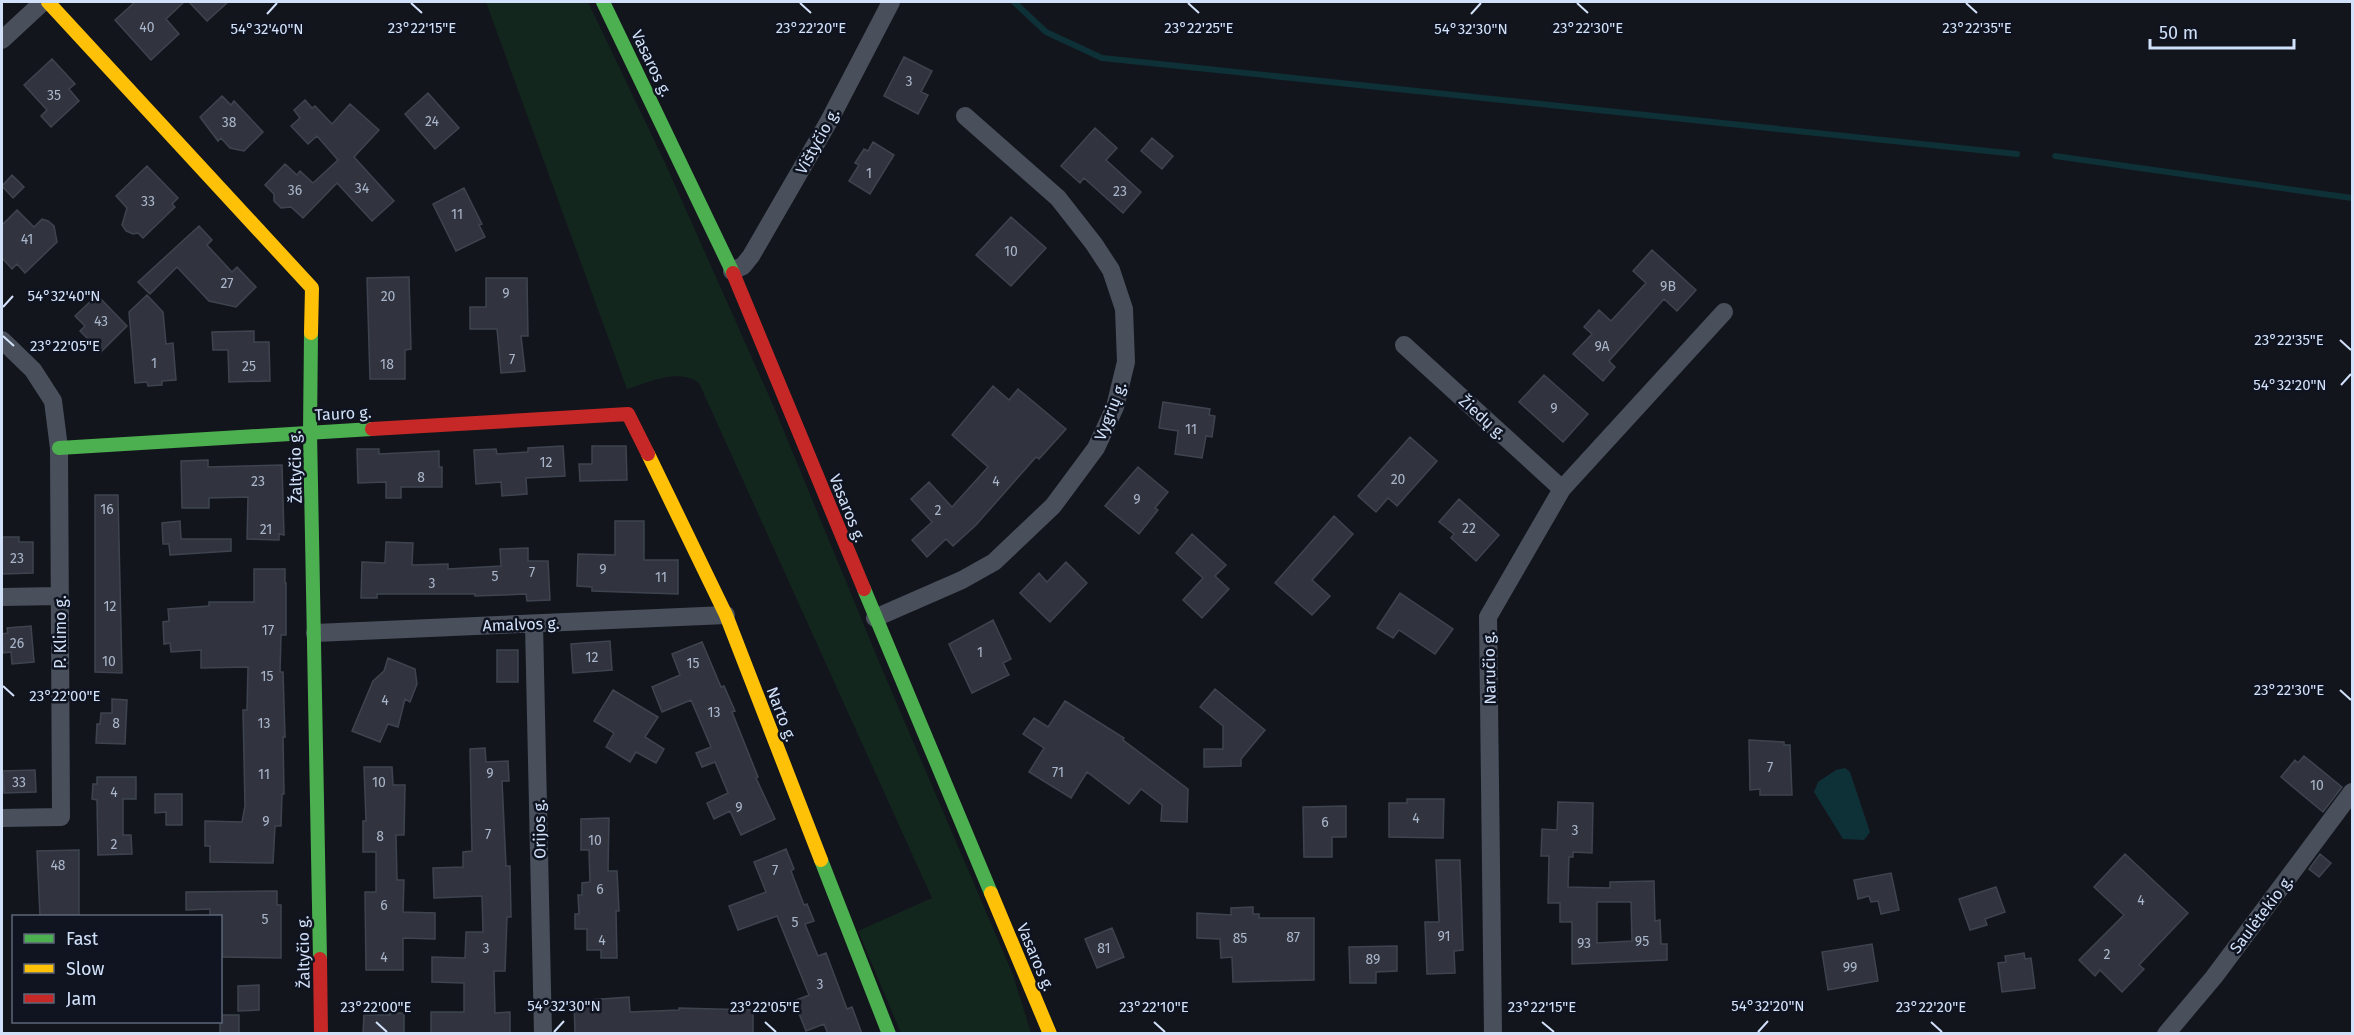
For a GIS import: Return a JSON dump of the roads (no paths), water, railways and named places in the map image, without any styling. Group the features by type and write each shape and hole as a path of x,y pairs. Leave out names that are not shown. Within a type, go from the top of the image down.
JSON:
{"street":[{"path":"2,40 43,2"},
{"name":"Žaltyčio g.","path":"48,2 312,288 310,432 321,1034"},
{"name":"Vasaros g.","path":"603,2 732,271 1050,1034"},
{"name":"Vištyčio g.","path":"732,271 742,266 752,256 829,121 891,2"},
{"name":"Vygrių g.","path":"875,618 962,580 994,562 1053,506 1096,448 1115,407 1126,362 1124,309 1111,270 1094,243 1058,198 965,116"},
{"name":"Naručio g.","path":"1493,1034 1488,617 1562,489 1724,312"},
{"name":"P. Klimo g.","path":"2,340 33,370 53,401 59,448 61,817 2,818"},
{"name":"Žiedų g.","path":"1404,345 1562,489"},
{"name":"Tauro g.","path":"59,448 628,414"},
{"name":"Narto g.","path":"628,414 726,615 890,1034"},
{"path":"2,597 59,596"},
{"name":"Amalvos g.","path":"315,633 726,615"},
{"name":"Orijos g.","path":"534,624 543,1034"},
{"name":"Saulėtekio g.","path":"2166,1034 2214,977 2352,792"}],"water":[{"path":"1845,768 1850,772 1870,832 1864,840 1843,839 1814,792 1818,782 1836,770"}],"waterway":[{"path":"1014,2 1046,32 1102,58 2017,154"},
{"path":"2055,156 2352,198"}]}
